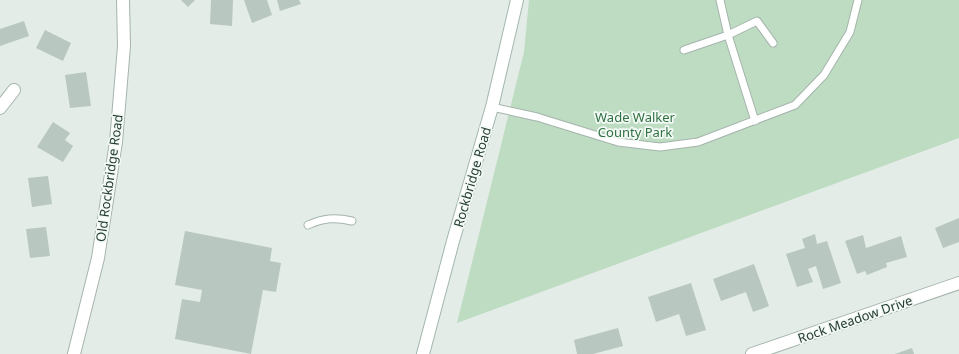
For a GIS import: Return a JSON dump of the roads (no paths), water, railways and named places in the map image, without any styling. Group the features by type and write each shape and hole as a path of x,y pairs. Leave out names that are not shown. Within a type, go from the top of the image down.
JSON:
{"street":[{"name":"Old Rockbridge Road","path":"74,354 98,258 116,142 124,46 123,0"},
{"name":"Rockbridge Road","path":"423,354 453,241 492,107 517,0"},
{"path":"0,108 14,90"},
{"name":"Rock Meadow Drive","path":"752,354 959,283"}],"lane":[{"path":"720,0 728,35 755,121"},
{"path":"492,107 537,117 618,142 660,147 698,142 795,106 824,74 850,32 858,0"},
{"path":"684,50 728,35 756,21 773,43"},
{"path":"308,225 322,219 344,219 352,221"}],"park label":[{"name":"Wade Walker County Park","path":"635,124"}]}
